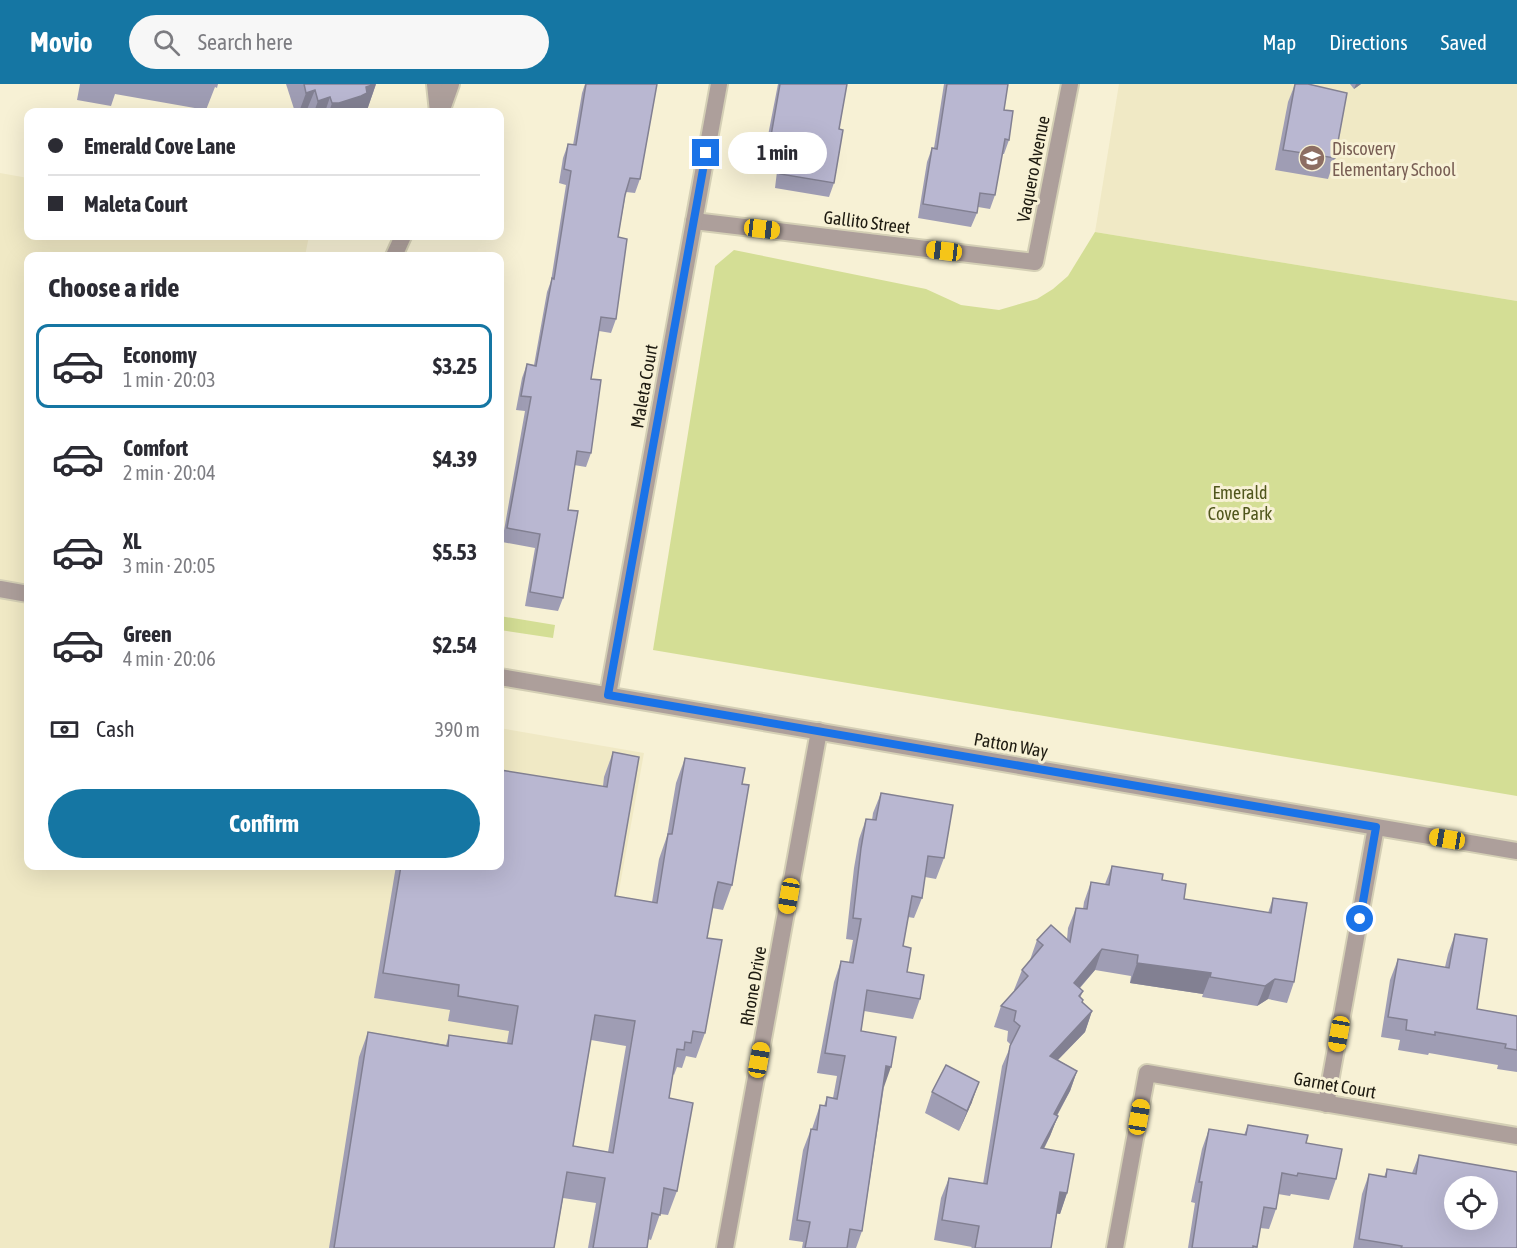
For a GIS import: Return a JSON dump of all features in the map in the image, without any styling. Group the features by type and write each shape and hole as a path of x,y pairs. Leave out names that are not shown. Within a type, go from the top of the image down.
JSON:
{"street":[{"path":"435,84 438,108"},
{"path":"441,108 451,84"},
{"name":"Maleta Court","path":"608,695 718,84"},
{"name":"Vaquero Avenue","path":"1035,262 1070,84"},
{"name":"Gallito Street","path":"694,221 1035,262"},
{"path":"0,589 24,593"},
{"name":"Patton Way","path":"504,677 1517,851"},
{"name":"Rhone Drive","path":"725,1248 819,731"},
{"path":"1326,1104 1376,827"},
{"name":"Garnet Court","path":"1115,1248 1147,1073 1517,1136"}],"shaded area":[{"name":"Discovery Elementary School","path":"1119,84 1517,84 1517,301 1095,232"},
{"path":"0,173 24,177 24,240 308,240 306,252 24,252 24,870 504,870 504,729 644,753 554,1248 0,1248"}],"green space":[{"name":"Emerald Cove Park","path":"1095,232 1517,301 1517,796 653,650 715,266 734,250 926,289 961,305 999,310 1037,299 1053,289 1068,276"},
{"path":"504,617 555,625 553,638 504,631"}],"building":[{"path":"304,84 375,84 366,87 367,93 361,96 332,103 330,97 318,101 315,90 306,93"},
{"path":"586,84 657,84 640,179 630,178 625,195 618,237 627,239 616,319 601,317 591,379 601,380 591,453 577,451 568,510 578,511 563,598 530,592 540,534 507,528 531,397 521,396 527,364 536,366 552,278 554,279 571,171 564,169 568,144 576,145"},
{"path":"780,84 847,84 839,129 843,130 834,183 780,174 784,149 769,147"},
{"path":"947,84 1008,84 1004,110 1013,111 1009,140 1005,139 995,195 980,193 977,213 923,204 932,148 937,149"},
{"path":"1295,84 1308,84 1347,93 1335,158 1283,150"},
{"path":"613,752 639,757 615,896 657,903 668,834 672,834 685,758 745,768 742,784 749,785 732,885 718,882 707,938 722,940 705,1033 693,1031 691,1043 685,1042 684,1050 677,1049 669,1098 693,1103 677,1191 664,1188 660,1215 652,1213 647,1248 593,1248 605,1178 567,1172 554,1248 334,1248 368,1032 448,1046 449,1035 512,1044 518,1006 458,996 459,985 383,973 400,870 504,870 504,771 607,787","holes":["595,1015 635,1021 613,1153 573,1146"]},
{"path":"881,793 953,805 944,858 928,856 922,898 912,896 903,946 911,948 907,972 924,975 920,999 867,990 861,1031 896,1037 891,1067 886,1066 862,1231 850,1229 847,1248 805,1248 810,1222 797,1220 811,1129 817,1130 820,1105 826,1106 827,1097 837,1099 845,1056 825,1053 841,961 853,963 861,919 853,918 866,819 876,820"},
{"path":"1112,866 1163,874 1162,880 1186,884 1184,899 1271,913 1273,898 1307,903 1294,982 1275,979 1265,986 1210,977 1211,973 1137,963 1138,955 1102,949 1074,983 1083,991 1079,996 1082,1002 1092,1011 1050,1056 1077,1071 1054,1114 1058,1116 1041,1148 1074,1154 1067,1193 1060,1192 1051,1248 975,1248 979,1226 942,1220 949,1178 987,1184 1010,1046 1020,1026 1014,1021 1016,1011 1001,1006 1028,976 1022,970 1043,945 1037,940 1051,925 1070,942 1076,908 1087,909 1091,882 1109,885"},
{"path":"1455,934 1487,939 1477,1009 1517,1016 1517,1050 1505,1048 1506,1044 1435,1032 1435,1035 1406,1030 1407,1020 1388,1017 1398,959 1449,968"},
{"path":"946,1065 979,1082 967,1111 932,1092"},
{"path":"1248,1125 1308,1135 1306,1143 1342,1149 1336,1179 1282,1173 1276,1209 1264,1207 1257,1247 1192,1248 1202,1182 1199,1182 1209,1129 1246,1135"},
{"path":"1419,1155 1517,1172 1517,1248 1401,1248 1402,1246 1359,1239 1369,1174 1386,1177 1387,1169 1416,1174"}],"place":[{"name":"Discovery Elementary School","path":"1312,158"}],"route":[{"path":"706,153 608,695 1376,827 1360,919"}]}
